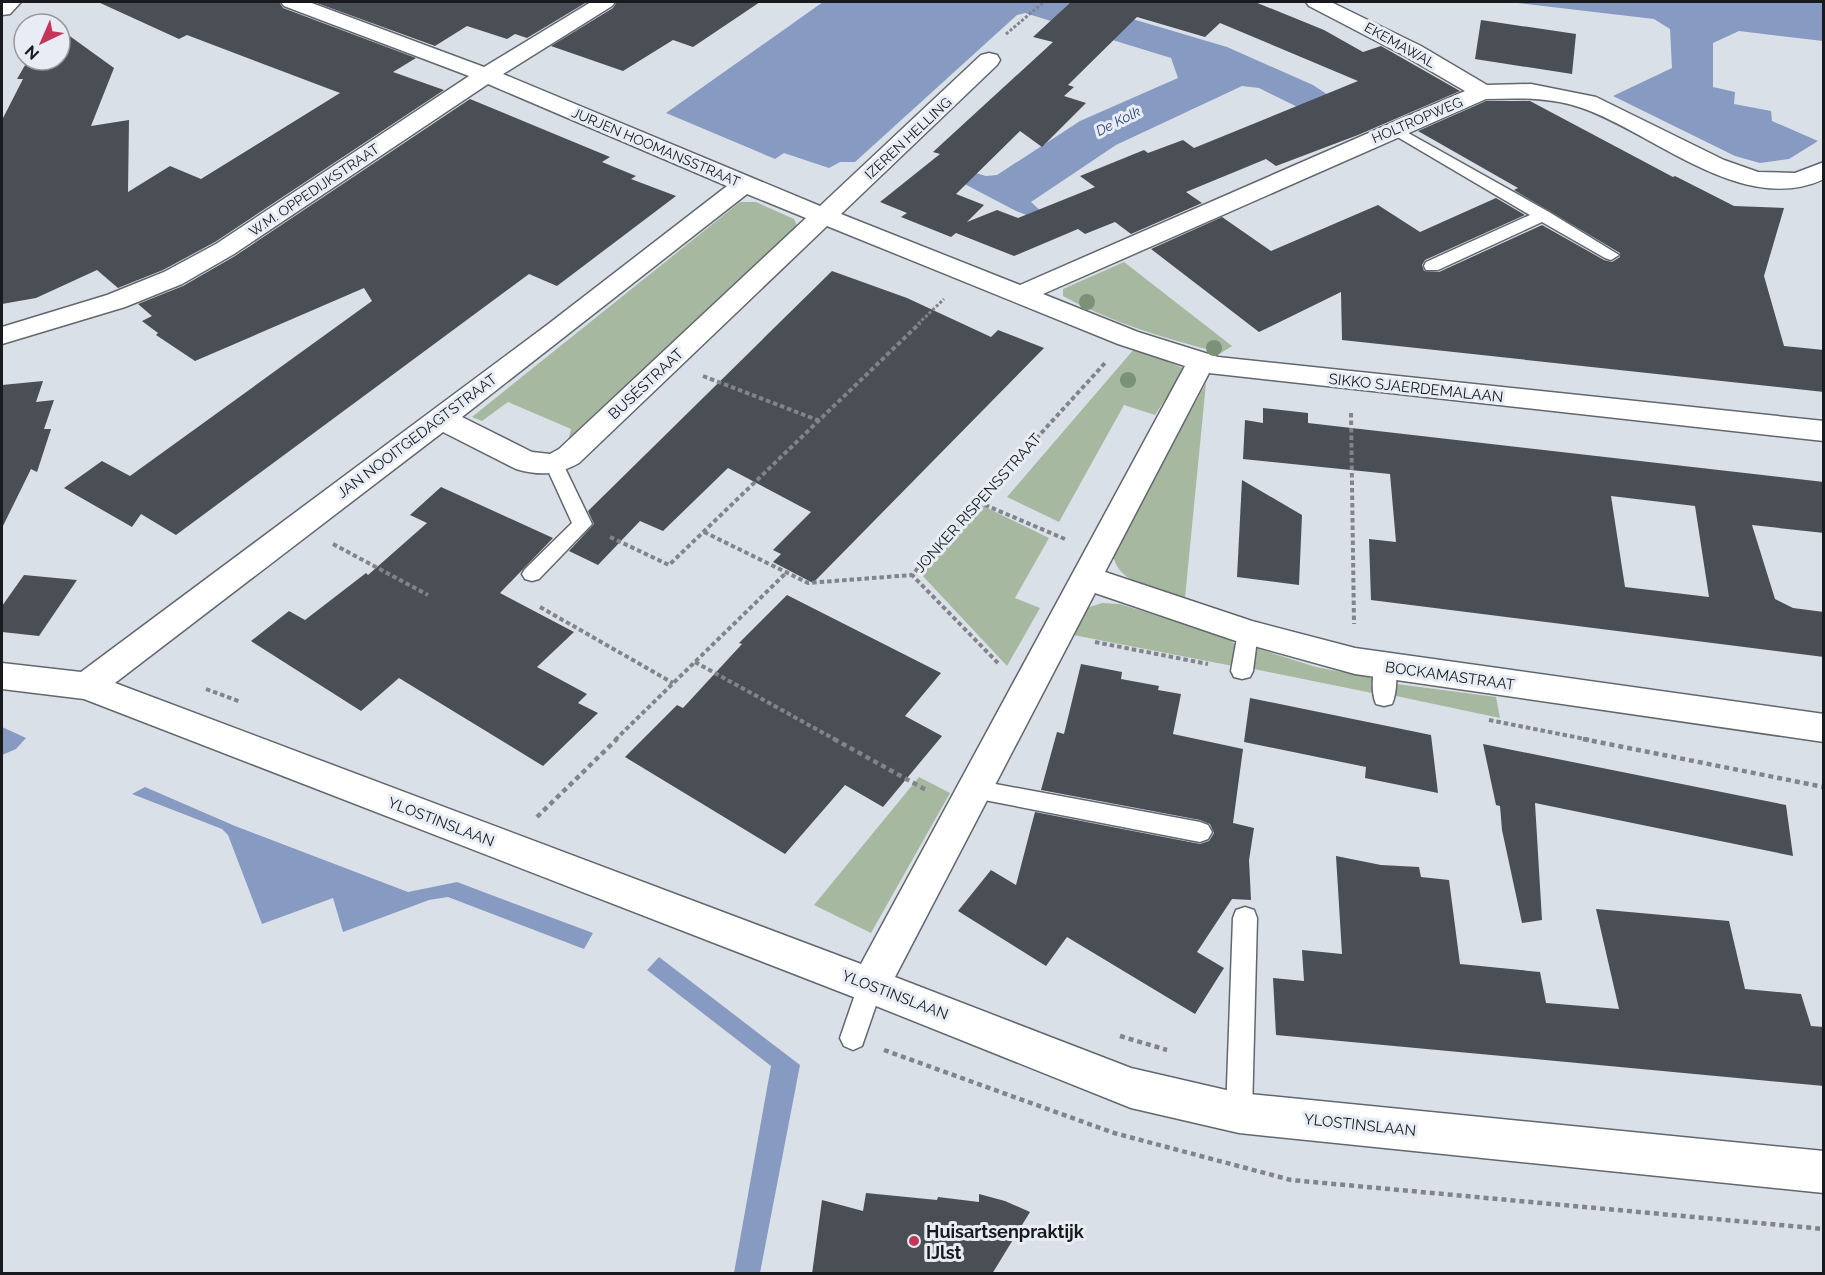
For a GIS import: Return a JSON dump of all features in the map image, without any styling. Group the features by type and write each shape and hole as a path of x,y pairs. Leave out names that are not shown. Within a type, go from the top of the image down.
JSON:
{"street":[{"path":"2,9 10,2"},
{"name":"JURJEN HOOMANSSTRAAT","path":"291,2 486,75 744,184 1020,294"},
{"name":"W.M. OPPEDIJKSTRAAT","path":"2,336 116,301 173,278 225,249 486,75 605,2"},
{"name":"EKEMAWAL","path":"1316,2 1393,40 1483,92"},
{"name":"IZEREN HELLING","path":"826,215 989,60"},
{"name":"HOLTROPWEG","path":"1020,294 1483,92 1531,91 1588,102 1715,165 1755,179 1800,180 1824,169"},
{"name":"JAN NOOITGEDAGTSTRAAT","path":"87,686 557,331 744,184"},
{"name":"BUSÉSTRAAT","path":"554,464 569,456 826,215"},
{"name":"SIKKO SJAERDEMALAAN","path":"1020,294 1128,338 1216,366 1824,431"},
{"path":"870,985 1201,362"},
{"path":"440,418 527,462 554,464"},
{"name":"BOCKAMASTRAAT","path":"1095,564 1248,632 1375,675 1824,728"},
{"name":"YLOSTINSLAAN","path":"2,676 87,686 870,985 1131,1088 1239,1113 1824,1172"}],"lane":[{"path":"1394,129 1611,255"},
{"path":"1432,266 1543,215"},
{"path":"532,574 582,524 554,464"},
{"path":"1242,671 1248,632"},
{"path":"968,800 1200,832"},
{"path":"1239,1113 1245,918"},
{"path":"853,1038 870,985"}],"path":[{"path":"1027,16 1044,2"},
{"path":"582,524 669,565 970,274"},
{"name":"JONKER RISPENSSTRAAT","path":"1026,692 912,575 1128,338"},
{"path":"669,363 820,421"},
{"path":"1350,381 1375,675"},
{"path":"978,502 1050,535 1095,564"},
{"path":"298,526 428,595"},
{"path":"704,532 808,582 912,575"},
{"path":"507,847 787,572"},
{"path":"540,607 673,683"},
{"path":"696,662 968,800"}],"green space":[{"path":"740,202 756,202 794,219 800,232 566,450 571,429 508,402 482,421 472,417"},
{"path":"1124,262 1232,346 1221,353 1180,342 1120,322 1063,296 1063,289"},
{"path":"1135,348 1185,369 1155,415 1124,405 1059,522 1007,497"},
{"path":"1206,383 1185,598 1152,589 1131,579 1122,573 1113,554"},
{"path":"981,505 1049,538 1015,598 1040,608 1007,666 920,573"},
{"path":"1102,603 1120,604 1230,639 1237,647 1238,667 1068,634 1087,608"},
{"path":"1256,648 1316,667 1373,678 1372,693 1254,669"},
{"path":"1397,684 1496,697 1500,718 1396,696"},
{"path":"919,777 950,793 871,933 814,905"}],"water":[{"name":"De Kolk","path":"823,2 1075,2 1227,47 1313,85 1343,105 1318,117 1259,88 1242,86 1116,145 1031,202 1044,214 1037,219 1016,211 957,180 955,167 986,176 997,175 1080,121 1178,78 1171,58 1025,13 1017,15 855,162 840,162 829,168 784,153 775,159 666,113"},
{"path":"1509,2 1823,2 1823,41 1739,31 1713,43 1713,87 1735,92 1734,104 1771,111 1772,121 1818,141 1789,159 1760,163 1735,156 1613,96 1672,68 1670,29 1654,19"},
{"path":"2,727 26,738 16,749 2,755"},
{"path":"145,787 235,826 408,892 457,882 593,933 584,949 448,897 429,900 343,932 333,898 262,924 228,835 222,829 132,794"},
{"path":"659,957 800,1065 760,1273 734,1273 771,1066 647,970"}],"building":[{"path":"98,2 279,2 283,8 416,58 393,72 444,90 215,242 163,270 118,288 97,270 36,298 2,304 2,120 23,79 17,79 21,72 72,72 72,38 114,68 91,126 129,120 128,192 170,166 201,179 340,93 187,35 179,39"},
{"path":"314,2 587,2 527,38 515,34 507,39 467,26 435,46"},
{"path":"617,2 760,2 693,47 673,40 623,71 551,46 613,8"},
{"path":"1071,2 1255,2 1324,30 1363,52 1381,46 1460,91 1358,135 1276,166 1266,159 1186,192 1202,203 1131,234 1115,222 1085,234 1078,229 1014,256 956,233 951,237 901,217 907,213 880,202 940,154 933,152 1053,42 1033,37","holes":["1137,17 1205,37 1220,23 1358,81 1194,148 1183,140 1148,153 1144,150 1080,176 1095,187 1018,218 997,210 967,222 984,205 956,194 1020,131 1042,147 1086,103 1064,96 1074,87 1068,85"]},
{"path":"1481,20 1576,34 1572,74 1475,59"},
{"path":"470,99 610,157 602,162 636,176 631,179 676,196 557,286 529,274 176,535 141,514 132,527 64,488 102,461 130,476 372,301 364,288 195,361 156,335 158,333 142,321 152,316 138,304 183,286 235,256"},
{"path":"1486,101 1530,101 1673,177 1734,206 1784,208 1764,276 1784,346 1824,350 1824,392 1342,340 1341,292 1259,332 1151,249 1222,217 1271,251 1378,205 1420,232 1496,198 1525,215 1425,260 1422,265 1424,271 1439,272 1542,225 1604,260 1612,262 1620,257 1620,253 1514,190 1518,188 1418,131"},
{"path":"832,271 907,298 991,337 998,330 1044,348 813,583 773,562 781,554 773,550 811,512 728,468 663,531 640,521 598,565 569,551 594,524 588,511"},
{"path":"43,381 36,402 54,400 44,429 51,429 37,472 31,469 2,528 2,385"},
{"path":"1263,408 1308,413 1308,423 1824,482 1824,533 1752,525 1775,599 1793,608 1824,612 1824,657 1371,600 1369,539 1396,542 1390,474 1243,459 1245,420 1263,423","holes":["1611,496 1695,506 1709,597 1625,587"]},
{"path":"1242,480 1302,515 1299,585 1237,577"},
{"path":"441,487 553,538 500,593 574,632 537,667 587,694 578,703 598,713 543,766 399,678 361,711 251,641 289,611 305,620 366,573 368,575 427,523 410,515"},
{"path":"24,575 77,580 39,636 2,632 2,606"},
{"path":"787,595 941,673 905,716 942,736 883,807 845,785 785,854 625,757 677,705 683,708 742,644 739,643"},
{"path":"1081,664 1122,672 1121,679 1159,686 1158,690 1181,694 1173,734 1243,749 1233,823 1254,828 1249,860 1251,900 1232,899 1197,952 1224,968 1195,1014 1067,937 1046,966 958,911 991,870 1016,885 1035,812 1200,844 1209,841 1214,833 1210,824 1200,820 1041,790 1057,732 1064,734"},
{"path":"1250,698 1431,735 1438,793 1365,778 1366,767 1244,742"},
{"path":"1483,744 1786,805 1793,856 1535,803 1542,920 1522,923 1502,830 1500,806 1496,805"},
{"path":"1336,856 1381,865 1419,867 1421,877 1449,880 1460,964 1540,972 1546,1003 1619,1009 1596,909 1729,921 1745,989 1801,994 1811,1026 1824,1027 1824,1086 1276,1035 1273,978 1304,981 1302,950 1342,954"},
{"name":"Huisartsenpraktijk IJlst","path":"866,1193 979,1202 979,1194 1005,1201 1030,1212 992,1274 812,1274 822,1200 863,1211"}],"place":[{"name":"Huisartsenpraktijk IJlst","path":"914,1241"}]}
